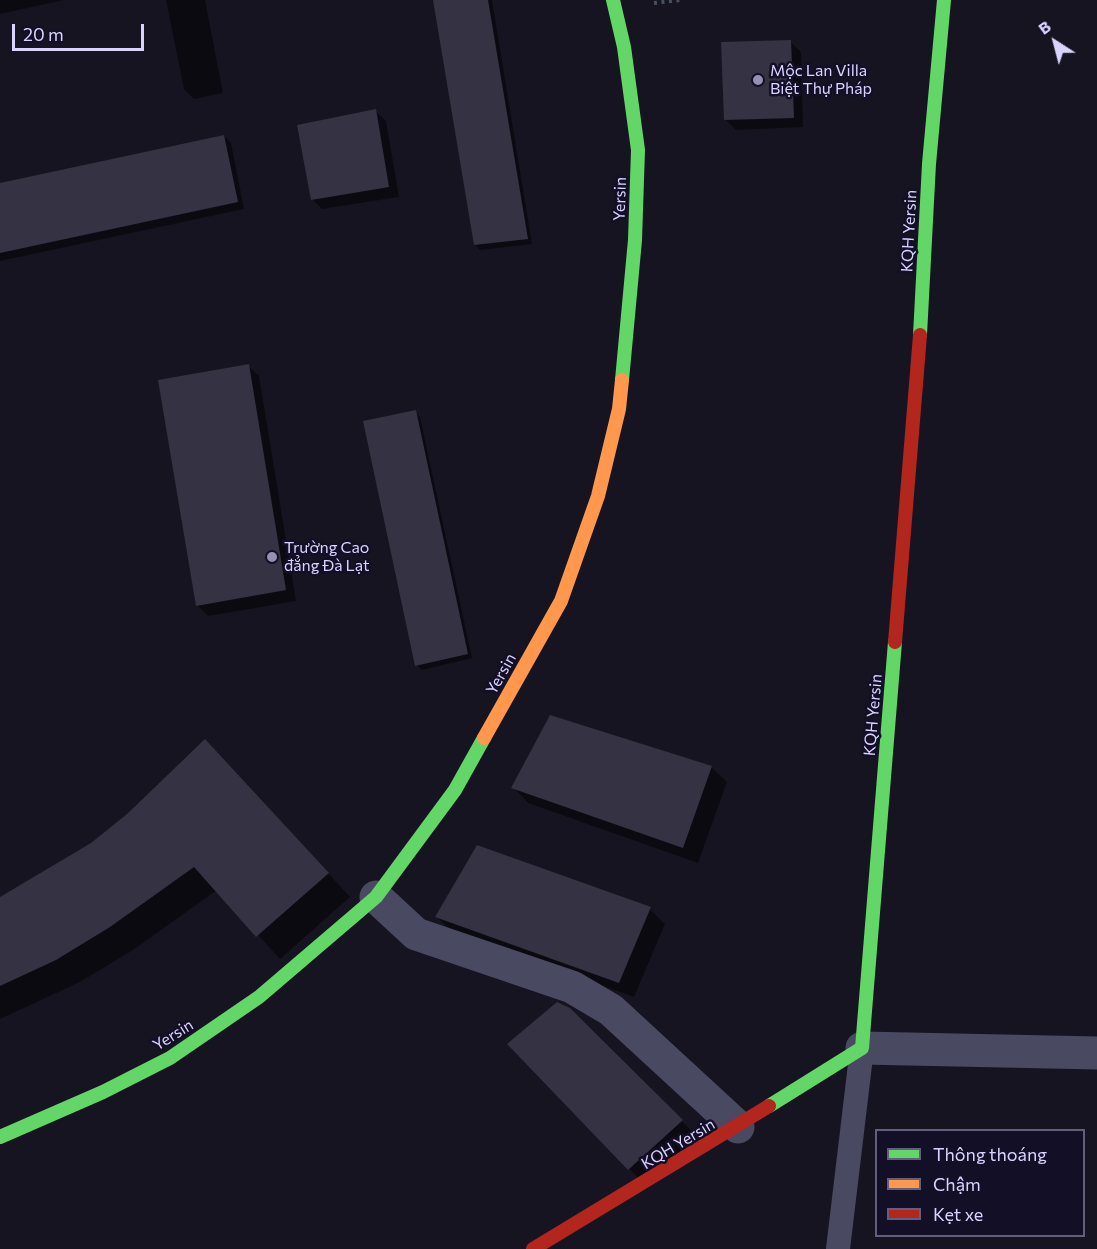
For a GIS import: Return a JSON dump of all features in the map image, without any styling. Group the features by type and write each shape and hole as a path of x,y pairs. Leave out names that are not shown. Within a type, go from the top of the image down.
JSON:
{"street":[{"name":"Yersin","path":"0,1137 103,1092 170,1058 259,997 376,897 455,790 561,601 598,496 619,409 627,342 638,161 624,47 613,0"},
{"name":"KQH Yersin","path":"533,1249 738,1126 862,1048 919,354 929,164 944,0"},
{"path":"376,897 416,934 572,987 611,1010 738,1126"},
{"path":"862,1048 1097,1053"}],"lane":[{"path":"838,1249 862,1048"}],"building":[{"path":"433,0 488,0 528,239 474,245"},
{"name":"Mộc Lan Villa Biệt Thự Pháp","path":"791,40 794,118 724,120 721,42"},
{"path":"376,109 389,187 311,200 297,125"},
{"path":"224,135 238,202 0,253 0,183"},
{"path":"249,364 286,590 196,606 158,380"},
{"path":"416,410 468,654 415,666 363,421"},
{"path":"550,715 712,766 683,848 511,788"},
{"path":"205,739 329,873 256,937 194,867 110,927 56,960 0,986 0,897 91,843 127,814"},
{"path":"477,845 651,907 619,983 435,917"},
{"path":"557,1002 570,1008 683,1120 628,1170 507,1044"}],"traffic: fast":[{"path":"613,0 624,47 638,150 635,240 622,380"},
{"path":"920,335 929,164 944,0"},
{"path":"769,1106 862,1048 895,642"},
{"path":"0,1137 103,1092 170,1058 259,997 376,897 455,790 484,738"}],"traffic: slow":[{"path":"484,738 561,601 598,496 619,409 622,380"}],"traffic: jam":[{"path":"895,642 920,335"},
{"path":"533,1249 769,1106"}],"place":[{"name":"Mộc Lan Villa Biệt Thự Pháp","path":"758,80"},
{"name":"Trường Cao đẳng Đà Lạt","path":"272,557"}]}
